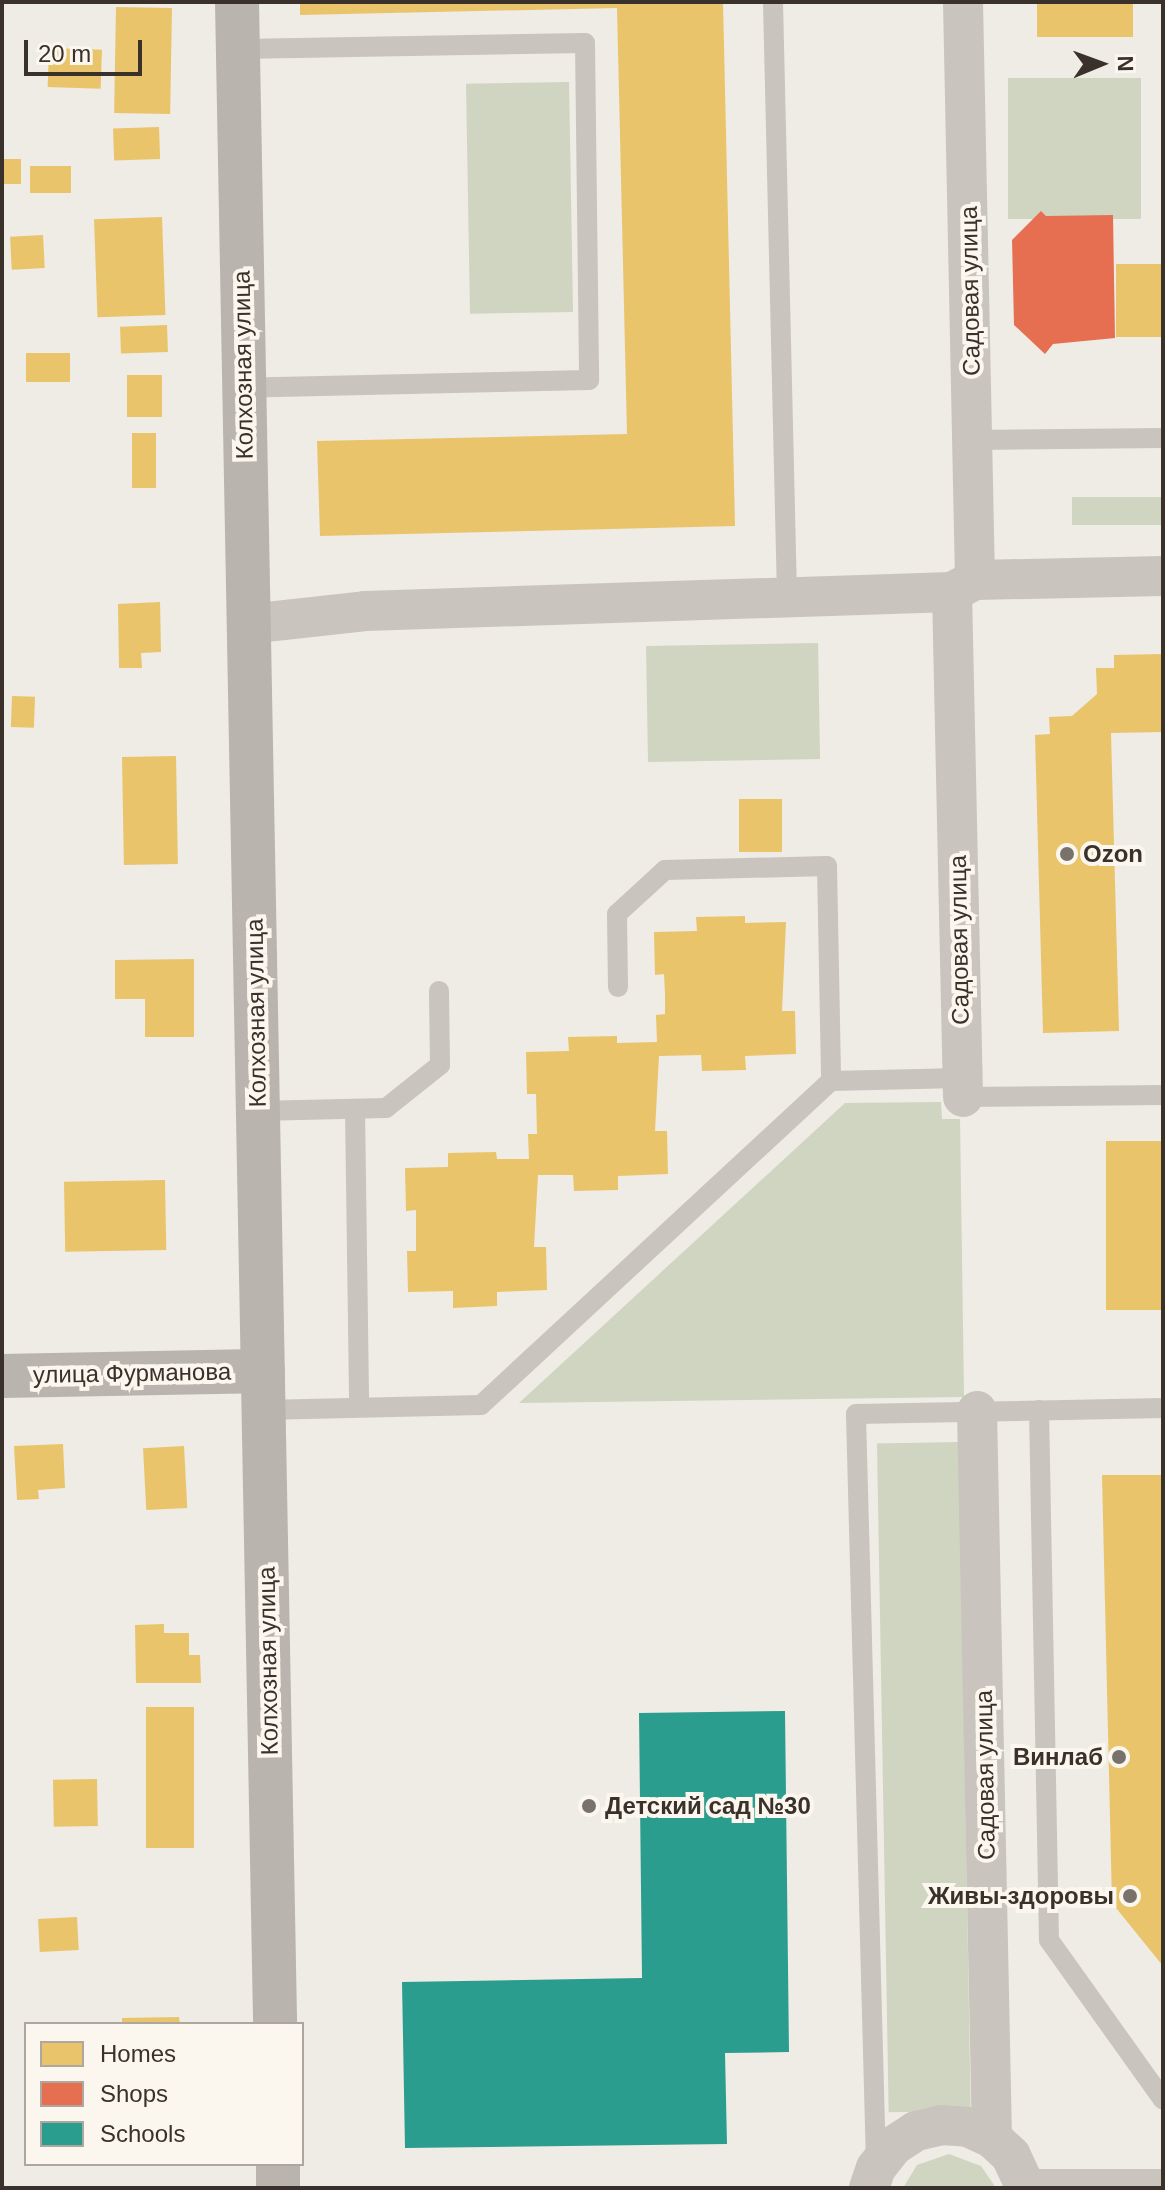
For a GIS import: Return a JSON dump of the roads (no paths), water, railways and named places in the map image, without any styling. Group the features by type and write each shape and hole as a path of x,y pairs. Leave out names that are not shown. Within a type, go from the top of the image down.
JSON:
{"street":[{"name":"Колхозная улица","path":"237,2 275,2022"},
{"name":"Садовая улица","path":"962,1088 964,586 973,440 963,2"},
{"path":"248,624 365,611 787,597 1163,576"},
{"name":"улица Фурманова","path":"2,1376 263,1390"},
{"name":"Садовая улица","path":"977,1411 992,2138"},
{"path":"872,2178 893,2146 916,2131 941,2125 968,2127 992,2138 1011,2156 1025,2183"},
{"path":"278,2166 278,2188"}],"lane":[{"path":"773,2 787,597"},
{"path":"238,49 585,43 589,380 244,388"},
{"path":"973,440 1163,438"},
{"path":"618,987 617,914 665,870 827,866 831,1081"},
{"path":"257,1111 386,1108 440,1065 439,991"},
{"path":"263,1390 359,1407 481,1405 831,1081 1163,1095"},
{"path":"355,1109 359,1407"},
{"path":"872,2178 856,1414 1163,1408"},
{"path":"1039,1410 1049,1940 1163,2100"},
{"path":"1025,2183 1163,2179"}],"place":[{"name":"Ozon","path":"1067,854"},
{"name":"Винлаб","path":"1119,1757"},
{"name":"Детский сад №30","path":"589,1806"},
{"name":"Живы-здоровы","path":"1130,1896"}]}
